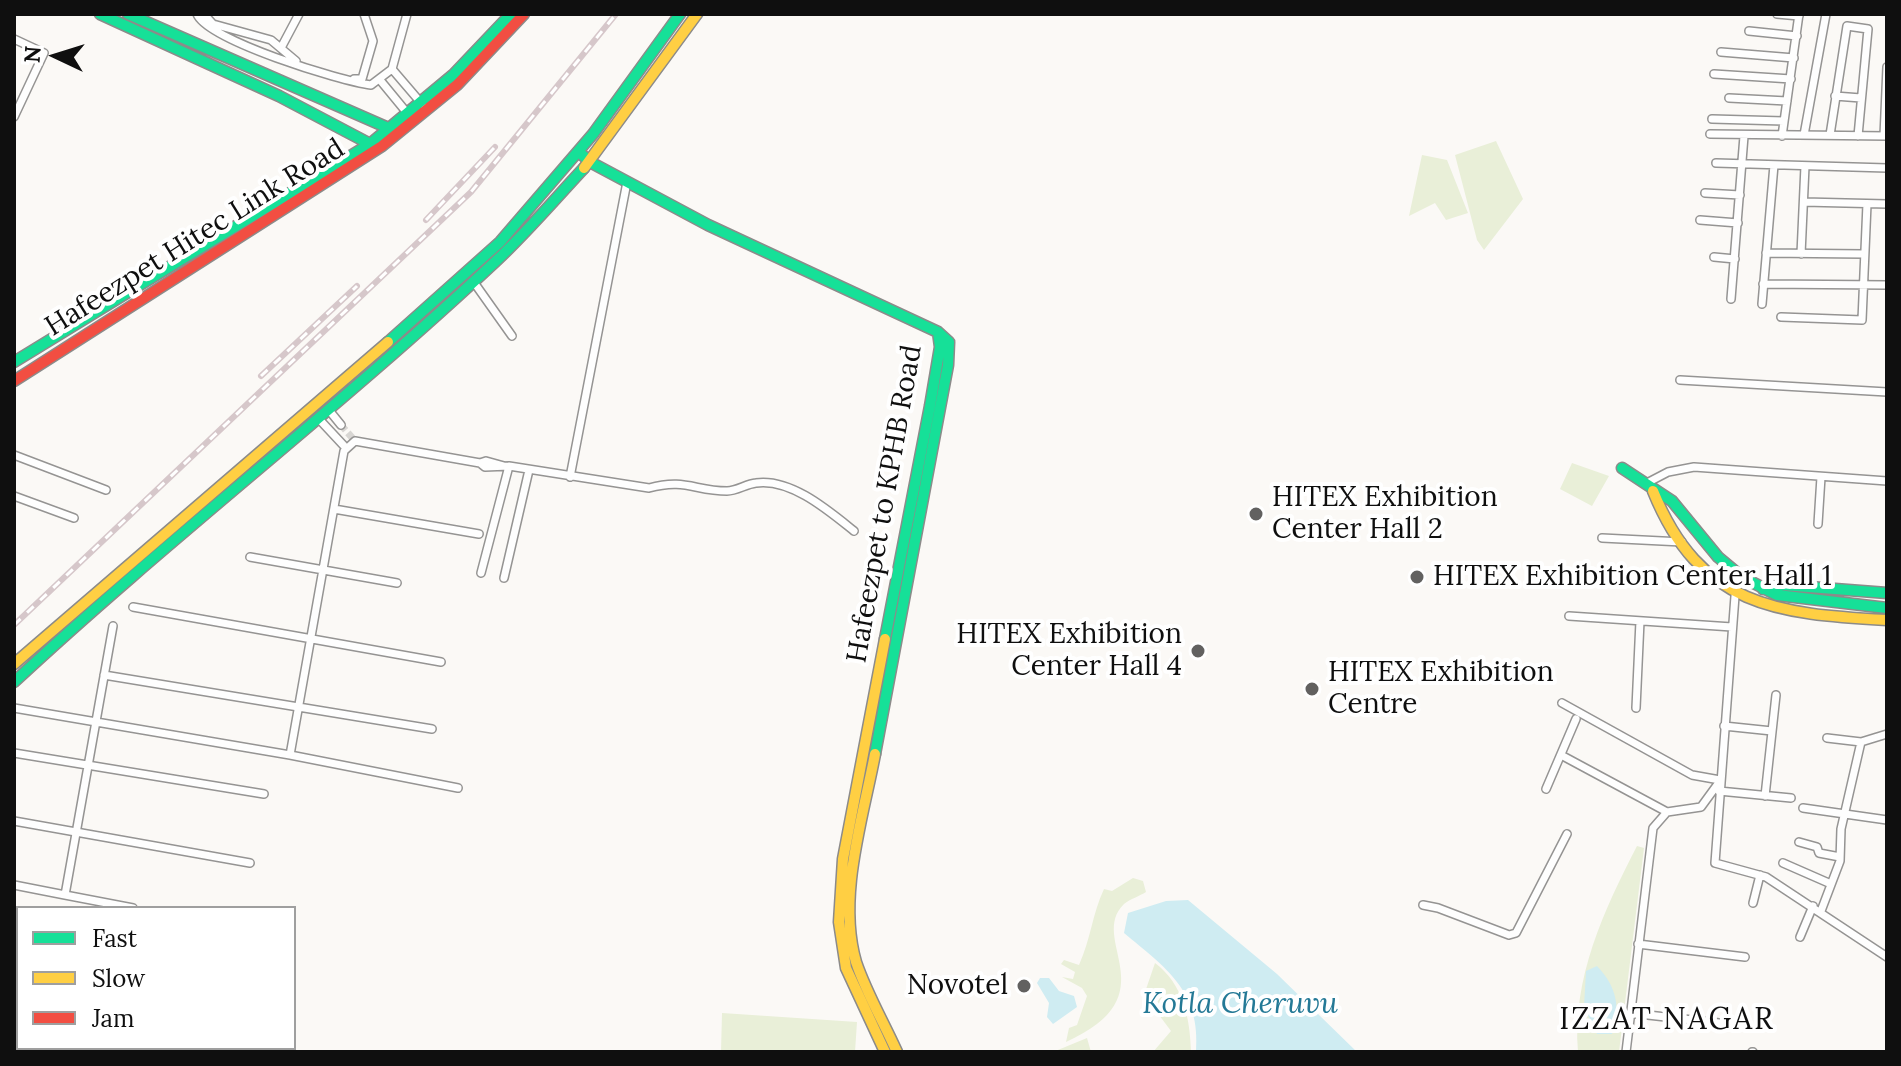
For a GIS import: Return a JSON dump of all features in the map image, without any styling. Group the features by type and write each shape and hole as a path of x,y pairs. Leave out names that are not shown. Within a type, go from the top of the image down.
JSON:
{"main road":[{"path":"100,14 288,100 374,146"},
{"path":"128,14 296,84 394,130"},
{"path":"411,117 420,102 454,74 511,14"},
{"path":"411,117 428,111 524,14"},
{"path":"14,664 98,588 426,310 500,242 579,152 680,14"},
{"path":"14,682 85,616 318,418 473,281 590,162 697,14"},
{"path":"288,100 296,84"},
{"name":"Hafeezpet Hitec Link Road","path":"14,381 336,173 411,117"},
{"name":"Hafeezpet to KPHB Road","path":"579,152 590,162 627,182 818,278 938,332 940,347 930,406 843,859 838,910 837,930 845,966 885,1052"},
{"name":"Hafeezpet Hitec Link Road","path":"14,362 207,241 336,173"},
{"path":"897,1052 856,961 850,913 856,857 948,365 949,342 938,332"},
{"path":"1622,468 1672,501 1718,557 1763,589 1777,595 1887,608"},
{"path":"1649,487 1660,511 1706,573 1735,596 1786,612 1887,620"},
{"path":"1763,589 1783,585 1887,593"}],"street":[{"path":"197,14 209,29 309,71 371,85 392,69 407,14"},
{"path":"204,14 213,24 271,40 282,46 293,60 362,79 373,47 364,14"},
{"path":"282,46 299,14"},
{"path":"1777,14 1799,15 1782,136"},
{"path":"1804,135 1826,14"},
{"path":"1830,135 1847,26 1868,29 1858,136"},
{"path":"1749,31 1797,36"},
{"path":"14,39 44,53 14,117"},
{"path":"1721,52 1794,58"},
{"path":"1710,134 1885,136 1887,67"},
{"path":"392,69 428,111"},
{"path":"1714,74 1791,79"},
{"path":"380,80 411,117"},
{"path":"1835,96 1861,98"},
{"path":"1729,98 1787,101"},
{"path":"1712,119 1784,121"},
{"path":"1731,299 1744,136"},
{"path":"1716,163 1887,168"},
{"path":"1762,304 1774,165"},
{"path":"1801,254 1805,166"},
{"path":"570,477 627,182"},
{"path":"1705,193 1740,195"},
{"path":"1804,202 1887,204"},
{"path":"1781,317 1862,320 1867,204"},
{"path":"1700,220 1738,223"},
{"path":"1766,253 1864,254"},
{"path":"1714,257 1735,259"},
{"path":"473,281 512,336"},
{"path":"1763,284 1887,285"},
{"path":"1680,380 1887,392"},
{"path":"328,409 341,425"},
{"path":"318,418 346,448"},
{"path":"346,448 362,440 498,469 506,466 649,488 669,482 731,492 766,483 819,504 854,531"},
{"path":"290,755 346,448"},
{"path":"14,455 106,490"},
{"path":"481,573 506,466"},
{"path":"1649,487 1685,467 1821,477 1831,482 1887,481"},
{"path":"504,578 529,470"},
{"path":"1818,524 1821,477"},
{"path":"14,496 74,518"},
{"path":"334,509 479,534"},
{"path":"1602,538 1682,542"},
{"path":"250,557 397,583"},
{"path":"1735,596 1715,863 1760,875 1821,911 1887,957"},
{"path":"133,607 441,662"},
{"path":"1569,616 1732,627"},
{"path":"1636,708 1640,621"},
{"path":"65,895 113,626"},
{"path":"104,675 432,729"},
{"path":"1765,796 1776,695"},
{"path":"1562,703 1692,775 1720,780"},
{"path":"14,708 290,755 458,788"},
{"path":"1546,789 1576,719"},
{"path":"1724,726 1772,731"},
{"path":"1827,738 1861,742 1887,734"},
{"path":"1821,911 1840,857 1845,813 1861,742"},
{"path":"14,753 264,794"},
{"path":"1561,755 1667,812"},
{"path":"1626,1052 1650,844 1656,822 1667,812 1701,807 1720,780"},
{"path":"1719,791 1791,798"},
{"path":"1803,808 1887,820"},
{"path":"14,821 250,863"},
{"path":"1423,905 1509,935 1516,933 1567,834"},
{"path":"1799,842 1817,847 1819,853 1840,857"},
{"path":"1783,863 1831,884"},
{"path":"1753,903 1760,875"},
{"path":"14,885 123,906"},
{"path":"1800,937 1813,906"},
{"path":"1638,944 1745,957"},
{"path":"1630,1013 1737,1025"}],"green space":[{"path":"1496,141 1523,199 1484,250 1477,240 1455,155"},
{"path":"1422,155 1447,160 1468,213 1446,220 1435,203 1409,216"},
{"path":"1572,463 1609,476 1592,506 1560,489"},
{"path":"1637,846 1644,848 1619,1052 1578,1052 1577,1025 1585,971 1602,920"},
{"path":"1133,878 1143,881 1146,892 1124,904 1115,918 1121,987 1114,1006 1097,1024 1066,1042 1069,1028 1077,1025 1087,996 1082,988 1062,977 1073,979 1075,972 1061,964 1064,960 1079,965 1104,889 1112,891"},
{"path":"1155,963 1165,971 1183,1002 1191,1052 1153,1052 1171,1031 1144,995"},
{"path":"722,1013 857,1022 855,1052 721,1052"},
{"path":"1087,1038 1091,1052 1053,1052"}],"water":[{"name":"Kotla Cheruvu","path":"1188,900 1277,974 1357,1052 1196,1052 1193,1013 1178,983 1124,933 1128,913 1166,901"},
{"path":"1597,966 1609,982 1615,998 1616,1015 1612,1034 1597,1034 1584,1007 1586,971"},
{"path":"1040,978 1049,978 1059,991 1074,996 1077,1007 1053,1024 1047,1017 1049,1003 1037,983"}],"tunnel":[{"path":"341,425 355,441"}],"railway":[{"path":"14,625 471,192 616,14"},
{"path":"426,220 495,147"},
{"path":"261,376 357,286"}],"traffic: fast":[{"path":"100,14 279,96 372,145"},
{"path":"128,14 393,130"},
{"path":"14,362 370,144 454,74 511,14"},
{"path":"388,342 500,242 593,134 680,14"},
{"path":"579,152 590,162 708,225 938,332 949,342 948,365 875,754"},
{"path":"14,682 437,315 507,250 584,168"},
{"path":"885,639 930,406 940,347 938,332"},
{"path":"1622,468 1672,501 1718,557 1742,577 1777,595 1887,608"},
{"path":"1763,589 1783,585 1887,593"}],"traffic: slow":[{"path":"584,168 697,14"},
{"path":"14,664 388,342"},
{"path":"1653,491 1672,530 1694,559 1719,581 1746,597 1811,614 1887,620"},
{"path":"885,639 843,859 839,922 846,968 885,1052"},
{"path":"875,754 854,858 849,911 856,962 897,1052"}],"traffic: jam":[{"path":"14,381 382,146 457,85 524,14"}],"place":[{"name":"HITEX Exhibition Center Hall 2","path":"1256,514"},
{"name":"HITEX Exhibition Center Hall 1","path":"1417,577"},
{"name":"HITEX Exhibition Center Hall 4","path":"1198,651"},
{"name":"HITEX Exhibition Centre","path":"1312,689"},
{"name":"Novotel","path":"1024,986"}],"district":[{"name":"IZZAT NAGAR","path":"1667,1020"}]}
